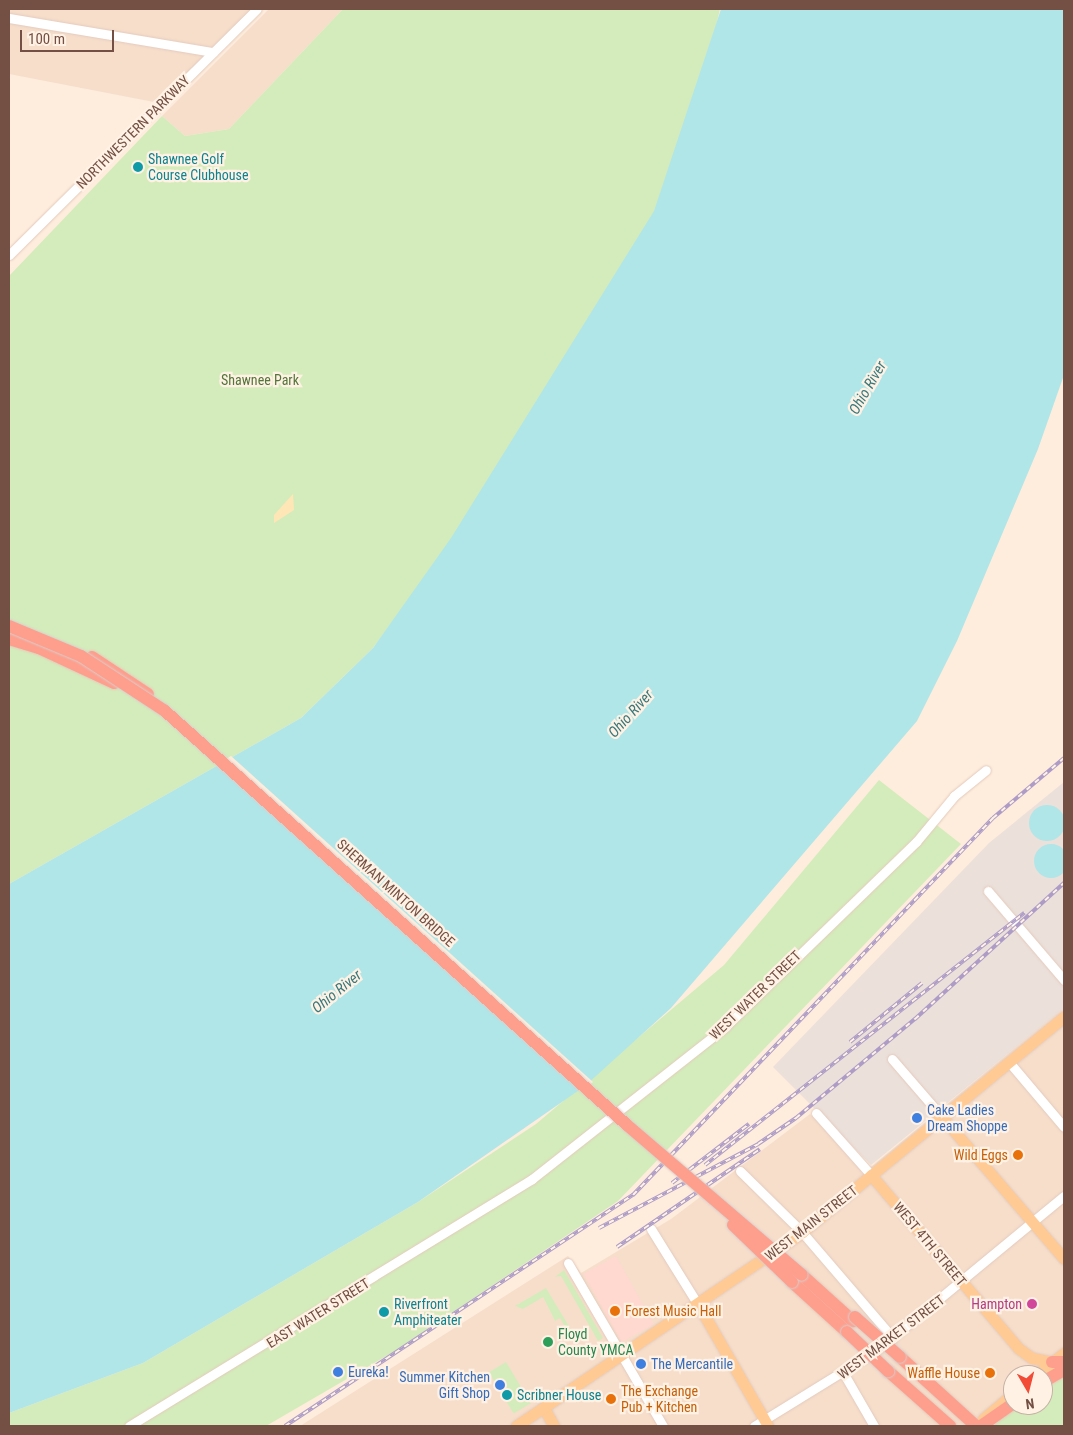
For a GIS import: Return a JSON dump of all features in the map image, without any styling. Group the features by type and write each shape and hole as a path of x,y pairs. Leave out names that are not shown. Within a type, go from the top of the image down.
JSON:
{"highway":[{"name":"SHERMAN MINTON BRIDGE","path":"9,625 91,656 166,708 675,1166 742,1219 800,1276"},
{"path":"9,625 81,656 165,711 627,1125 852,1323 898,1359 961,1415 978,1426 1003,1410"},
{"name":"SHERMAN MINTON BRIDGE","path":"9,639 39,648 108,680 197,736 632,1127 740,1232 800,1276"},
{"path":"800,1276 852,1323 888,1370 949,1425"},
{"path":"1053,1376 1064,1370"},
{"path":"961,1415 970,1426"}],"main road":[{"name":"WEST MAIN STREET","path":"516,1426 549,1407 699,1306 802,1232 1064,1017"},
{"path":"942,1117 1064,1259"},
{"name":"WEST 4TH STREET","path":"871,1175 1021,1351 1058,1362"},
{"path":"699,1306 766,1423"},
{"path":"1058,1362 1064,1353"},
{"path":"978,1426 1003,1403"},
{"path":"549,1407 554,1426"}],"street":[{"name":"NORTHWESTERN PARKWAY","path":"9,256 257,9"},
{"path":"9,18 213,52"},
{"name":"WEST WATER STREET","path":"504,1197 725,1027 916,842 954,796 986,770"},
{"path":"988,891 1064,980"},
{"path":"892,1059 942,1117"},
{"path":"1009,1062 1064,1127"},
{"name":"WEST 4TH STREET","path":"816,1113 871,1175"},
{"path":"740,1171 802,1232 893,1338"},
{"name":"WEST MARKET STREET","path":"754,1426 766,1423 844,1374 893,1338 1064,1196"},
{"name":"EAST WATER STREET","path":"129,1426 368,1282 504,1197"},
{"path":"652,1229 699,1306"},
{"path":"568,1263 663,1426"},
{"path":"368,1282 369,1273"},
{"path":"844,1374 874,1426"}],"shaded area":[{"path":"9,9 252,9 159,103 9,74"},
{"path":"269,9 343,9 229,129 185,136 162,116"},
{"path":"1064,782 1064,1008 871,1165 773,1067 989,843"},
{"path":"1064,1007 1064,1365 1053,1370 1053,1365 1003,1365 1003,1414 989,1426 300,1426 568,1256 581,1273 671,1219 810,1114 870,1168"},
{"path":"616,1256 654,1324 621,1342 584,1274"}],"green space":[{"name":"Shawnee Park","path":"343,9 720,9 695,117 634,267 542,420 373,648 301,718 9,884 9,276 162,116 185,136 229,129"},
{"path":"879,780 961,844 618,1201 395,1351 266,1426 9,1426 9,1413 143,1363 418,1202 536,1124 724,965"},
{"path":"564,1270 603,1338 598,1341 561,1276 555,1277"},
{"path":"546,1288 570,1328 567,1330 560,1318 555,1321 543,1297 523,1309 515,1306"},
{"path":"506,1362 531,1403 514,1413 489,1372"},
{"path":"1064,1375 1064,1426 993,1426 1007,1415 1053,1415 1053,1381"}],"sand":[{"path":"293,494 294,510 274,523 274,515"}],"water":[{"name":"Ohio River","path":"721,9 1064,9 1064,375 1038,449 957,641 917,721 671,1008 585,1086 418,1202 143,1363 9,1413 9,884 301,718 373,648 451,538 654,211"},
{"path":"1047,805 1060,810 1065,823 1060,836 1047,841 1034,836 1029,823 1034,810"},
{"path":"1051,844 1063,849 1068,861 1063,873 1051,878 1039,873 1034,861 1039,849"}],"pier":[{"path":"231,756 593,1082 587,1087 219,763"}],"railway":[{"path":"285,1426 633,1195 993,818 1064,758"},
{"path":"599,1228 758,1144 796,1118 915,1019 1064,883"},
{"path":"705,1165 1024,913"},
{"path":"850,1042 922,983"},
{"path":"672,1183 749,1124"},
{"path":"617,1247 760,1149"}],"place":[{"name":"Shawnee Golf Course Clubhouse","path":"138,167"},
{"name":"Cake Ladies Dream Shoppe","path":"917,1118"},
{"name":"Wild Eggs","path":"1018,1155"},
{"name":"Hampton","path":"1032,1304"},
{"name":"Forest Music Hall","path":"615,1311"},
{"name":"Riverfront Amphiteater","path":"384,1312"},
{"name":"Floyd County YMCA","path":"548,1342"},
{"name":"The Mercantile","path":"641,1364"},
{"name":"Eureka!","path":"338,1372"},
{"name":"Waffle House","path":"990,1373"},
{"name":"Summer Kitchen Gift Shop","path":"500,1385"},
{"name":"Scribner House","path":"507,1395"},
{"name":"The Exchange Pub + Kitchen","path":"611,1399"}]}
